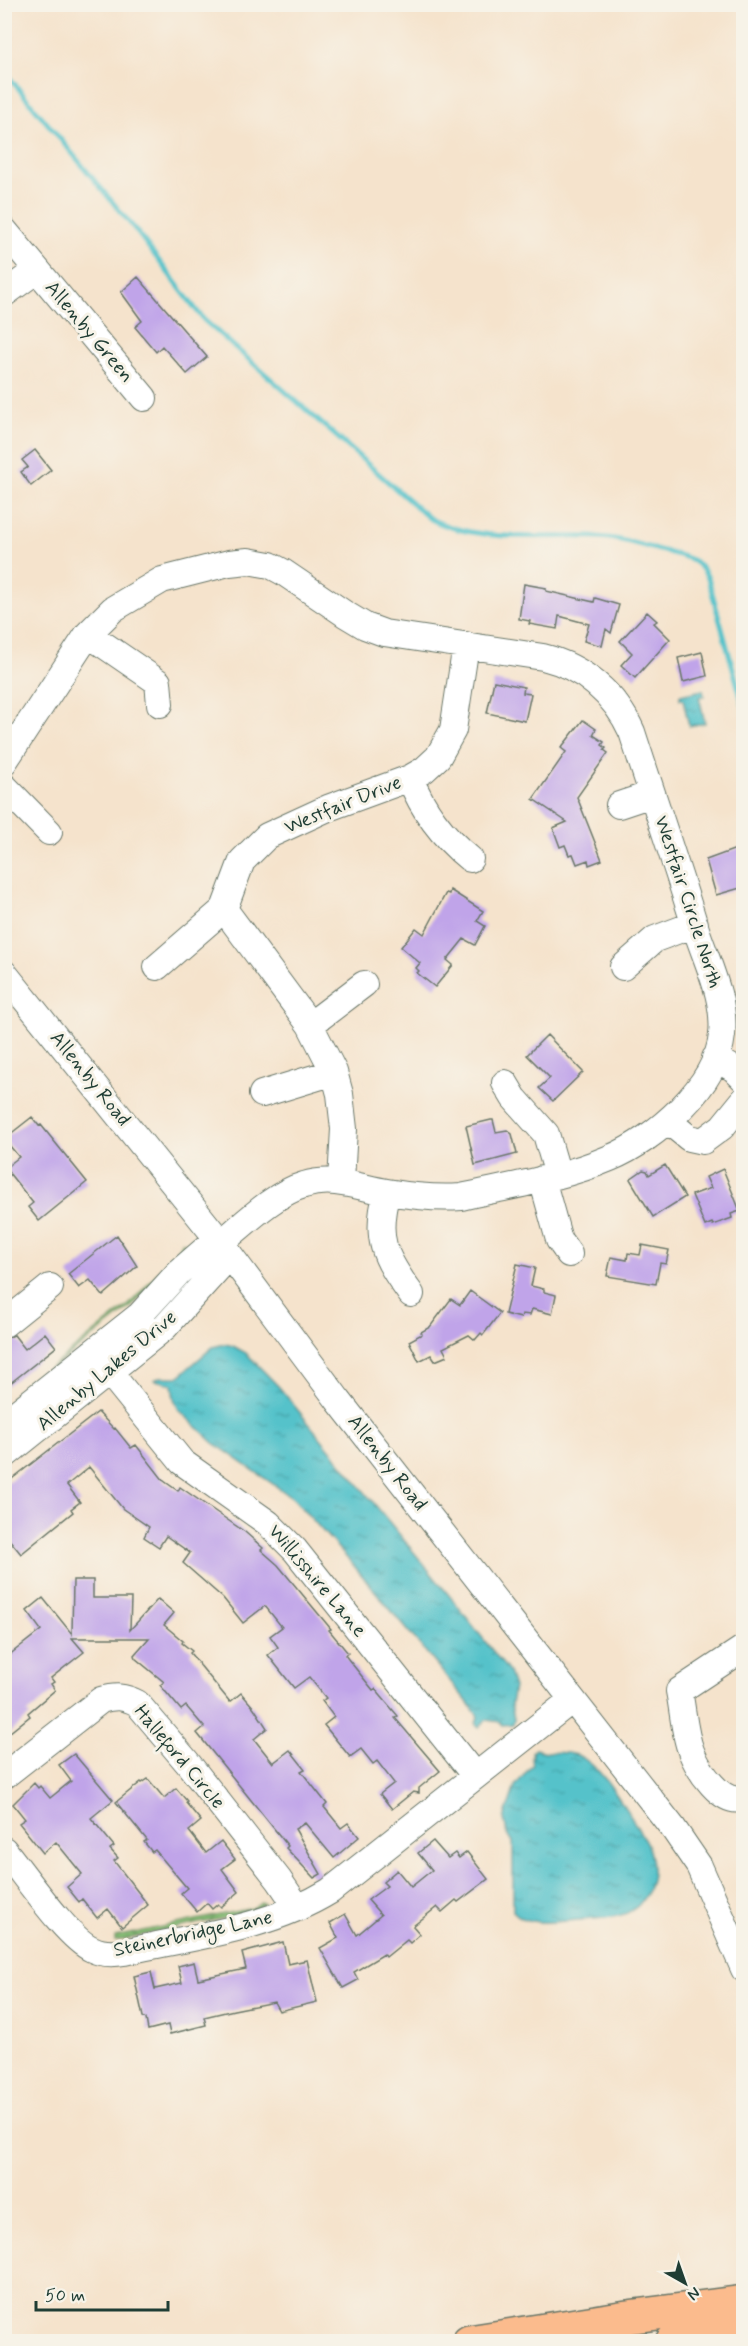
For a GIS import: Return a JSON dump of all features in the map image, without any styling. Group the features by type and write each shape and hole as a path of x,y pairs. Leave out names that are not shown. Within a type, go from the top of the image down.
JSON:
{"main road":[{"path":"469,2342 627,2317 744,2302"},
{"path":"672,2342 744,2333"}],"street":[{"path":"4,230 37,270"},
{"name":"Allenby Green","path":"4,294 37,270 144,398"},
{"name":"Westfair Circle North","path":"6,754 88,634 113,609 162,580 229,563 248,561 270,565 365,626 384,633 553,660 591,679 626,718 722,1012 722,1038 715,1058 700,1085 668,1121 639,1143 588,1167 461,1197 443,1198 387,1192 341,1181 303,1185 288,1192 223,1246"},
{"path":"88,634 158,682 160,704"},
{"name":"Westfair Drive","path":"224,909 242,861 267,836 327,808 410,778 424,770 438,757 453,730 466,645"},
{"path":"410,778 416,794 435,825 470,859"},
{"path":"4,786 49,832"},
{"path":"619,805 652,795"},
{"path":"157,967 224,909 310,1025 334,1072 340,1094 344,1129 341,1181"},
{"path":"623,967 655,939 694,924"},
{"name":"Allenby Road","path":"4,973 223,1246 338,1400 689,1850 706,1880 744,1969"},
{"path":"310,1025 364,984"},
{"path":"715,1058 734,1069 744,1079"},
{"path":"262,1094 334,1072"},
{"path":"505,1083 514,1098 546,1134 559,1240 569,1254"},
{"path":"668,1121 689,1138 703,1141 722,1127 744,1100"},
{"path":"387,1192 380,1222 383,1248 394,1270 411,1294"},
{"name":"Allenby Lakes Drive","path":"4,1423 140,1315 179,1272 223,1246"},
{"name":"Allenby Lakes Drive","path":"8,1445 109,1373 165,1327 223,1246"},
{"path":"4,1323 50,1287"},
{"name":"Willisshire Lane","path":"93,1352 182,1462 268,1523 289,1543 475,1776"},
{"path":"744,1648 679,1691 692,1752 710,1782 723,1796 739,1800 744,1798"},
{"name":"Halleford Circle","path":"4,1776 101,1700 114,1696 126,1698 137,1703 172,1744 279,1880 298,1908"},
{"name":"Steinerbridge Lane","path":"4,1850 73,1935 92,1949 105,1953 124,1952 256,1924 298,1908 330,1891 572,1700"}],"green space":[{"path":"182,1242 185,1242 181,1253 132,1306 12,1400 11,1397 129,1305 177,1252"},
{"path":"261,1902 264,1904 251,1912 115,1941 115,1937 253,1908"}],"water":[{"path":"703,690 704,696 699,697 705,723 689,726 680,695"},
{"path":"225,1344 246,1353 279,1387 509,1672 514,1687 511,1704 513,1724 502,1725 501,1722 486,1720 479,1727 476,1724 478,1716 470,1705 355,1567 293,1498 214,1443 179,1410 174,1399 172,1384 155,1380 159,1377 178,1377 213,1347"},
{"path":"535,1749 574,1754 586,1760 606,1780 645,1840 652,1861 650,1882 646,1894 629,1912 608,1918 535,1922 513,1911 513,1842 507,1832 504,1819 515,1786 533,1764 531,1757"}],"building":[{"path":"138,277 207,357 187,374 162,346 156,352 135,327 142,321 121,292"},
{"path":"35,450 51,470 31,486 21,472 28,467 22,460"},
{"path":"524,584 594,602 595,598 619,605 611,633 606,629 602,646 584,641 589,624 559,616 557,629 529,624 530,621 519,619"},
{"path":"647,612 657,621 654,623 670,639 635,678 621,665 632,653 620,641"},
{"path":"702,652 707,676 683,682 678,658"},
{"path":"494,681 524,687 523,693 531,694 525,721 487,713"},
{"path":"583,720 596,729 593,735 604,742 602,745 608,753 577,797 602,860 589,865 588,860 577,864 573,854 569,855 565,845 560,847 553,828 567,822 533,799 566,752 561,748"},
{"path":"744,846 744,887 716,895 706,860"},
{"path":"450,890 483,911 477,921 485,926 475,945 464,939 447,960 453,965 435,987 417,973 419,971 416,968 420,963 401,947 416,928 424,934 446,893 449,894"},
{"path":"547,1035 583,1072 553,1101 539,1088 550,1078 527,1055"},
{"path":"32,1117 87,1182 39,1221 28,1207 33,1203 5,1168 19,1157 4,1139"},
{"path":"493,1120 496,1132 507,1130 512,1134 517,1154 475,1165 466,1126"},
{"path":"665,1165 685,1197 653,1217 630,1179 643,1170 649,1175"},
{"path":"723,1169 740,1211 731,1214 732,1218 705,1226 692,1195 711,1188 706,1177"},
{"path":"117,1235 137,1266 103,1296 90,1280 79,1288 68,1274"},
{"path":"642,1245 669,1250 666,1264 660,1263 656,1284 607,1276 611,1257 627,1260 628,1253 640,1255"},
{"path":"517,1264 535,1268 531,1286 556,1295 552,1314 532,1309 530,1315 522,1314 521,1318 505,1314"},
{"path":"470,1291 500,1313 483,1335 481,1333 475,1340 469,1335 443,1348 447,1356 435,1361 431,1355 419,1361 409,1341 430,1327 451,1299 460,1305"},
{"path":"45,1333 56,1347 4,1388 4,1339 14,1335 25,1349"},
{"path":"98,1412 131,1448 136,1445 164,1481 178,1491 180,1487 245,1532 278,1565 331,1629 329,1630 348,1653 345,1655 348,1659 398,1716 395,1718 440,1771 419,1788 419,1793 413,1792 392,1809 380,1794 394,1783 377,1761 373,1764 361,1749 350,1757 324,1725 334,1717 322,1701 326,1698 309,1677 294,1688 268,1655 278,1647 270,1636 282,1627 265,1606 243,1623 223,1598 183,1563 190,1553 166,1536 159,1547 144,1537 149,1527 123,1509 89,1467 67,1485 80,1502 71,1509 73,1512 21,1554 4,1533 4,1485"},
{"path":"73,1580 93,1580 93,1598 131,1598 130,1630 158,1599 174,1613 164,1625 192,1651 190,1653 230,1702 241,1693 254,1708 267,1728 254,1739 273,1763 290,1750 305,1769 301,1771 327,1804 324,1807 341,1828 348,1823 359,1837 334,1858 305,1823 295,1829 321,1874 314,1878 286,1848 288,1846 197,1733 204,1727 186,1706 181,1710 160,1685 164,1682 135,1658 134,1655 149,1638 72,1638 84,1652 51,1678 54,1682 51,1684 55,1690 28,1713 30,1716 4,1737 4,1659 41,1630 27,1611 43,1598 72,1634"},
{"path":"74,1754 113,1800 91,1818 114,1846 110,1849 118,1858 114,1861 148,1905 122,1927 108,1909 97,1918 82,1899 79,1902 67,1887 82,1874 56,1842 43,1853 19,1823 25,1819 13,1804 34,1783 38,1788 40,1786 50,1798 71,1781 59,1765"},
{"path":"148,1779 164,1798 176,1788 187,1801 186,1803 201,1821 189,1831 206,1853 221,1841 235,1859 222,1869 239,1892 221,1907 218,1904 212,1909 207,1903 197,1912 181,1893 187,1888 155,1850 152,1852 144,1842 147,1840 116,1802"},
{"path":"433,1841 448,1858 455,1853 459,1858 467,1852 488,1879 442,1912 437,1907 413,1926 420,1934 410,1943 407,1940 386,1957 384,1954 354,1972 358,1980 343,1988 320,1948 338,1938 330,1923 345,1914 357,1935 381,1915 368,1900 387,1886 383,1882 397,1870 411,1887 432,1870 418,1853"},
{"path":"283,1942 288,1964 307,1960 317,2002 279,2011 274,2002 234,2010 204,2017 206,2025 170,2034 168,2025 148,2030 134,1976 151,1972 155,1989 182,1983 178,1966 194,1962 198,1979 246,1969 242,1953"}],"waterway":[{"path":"4,71 134,228 204,320 429,518 447,526 488,534 613,539 684,556 700,566 708,578 744,708"}]}
